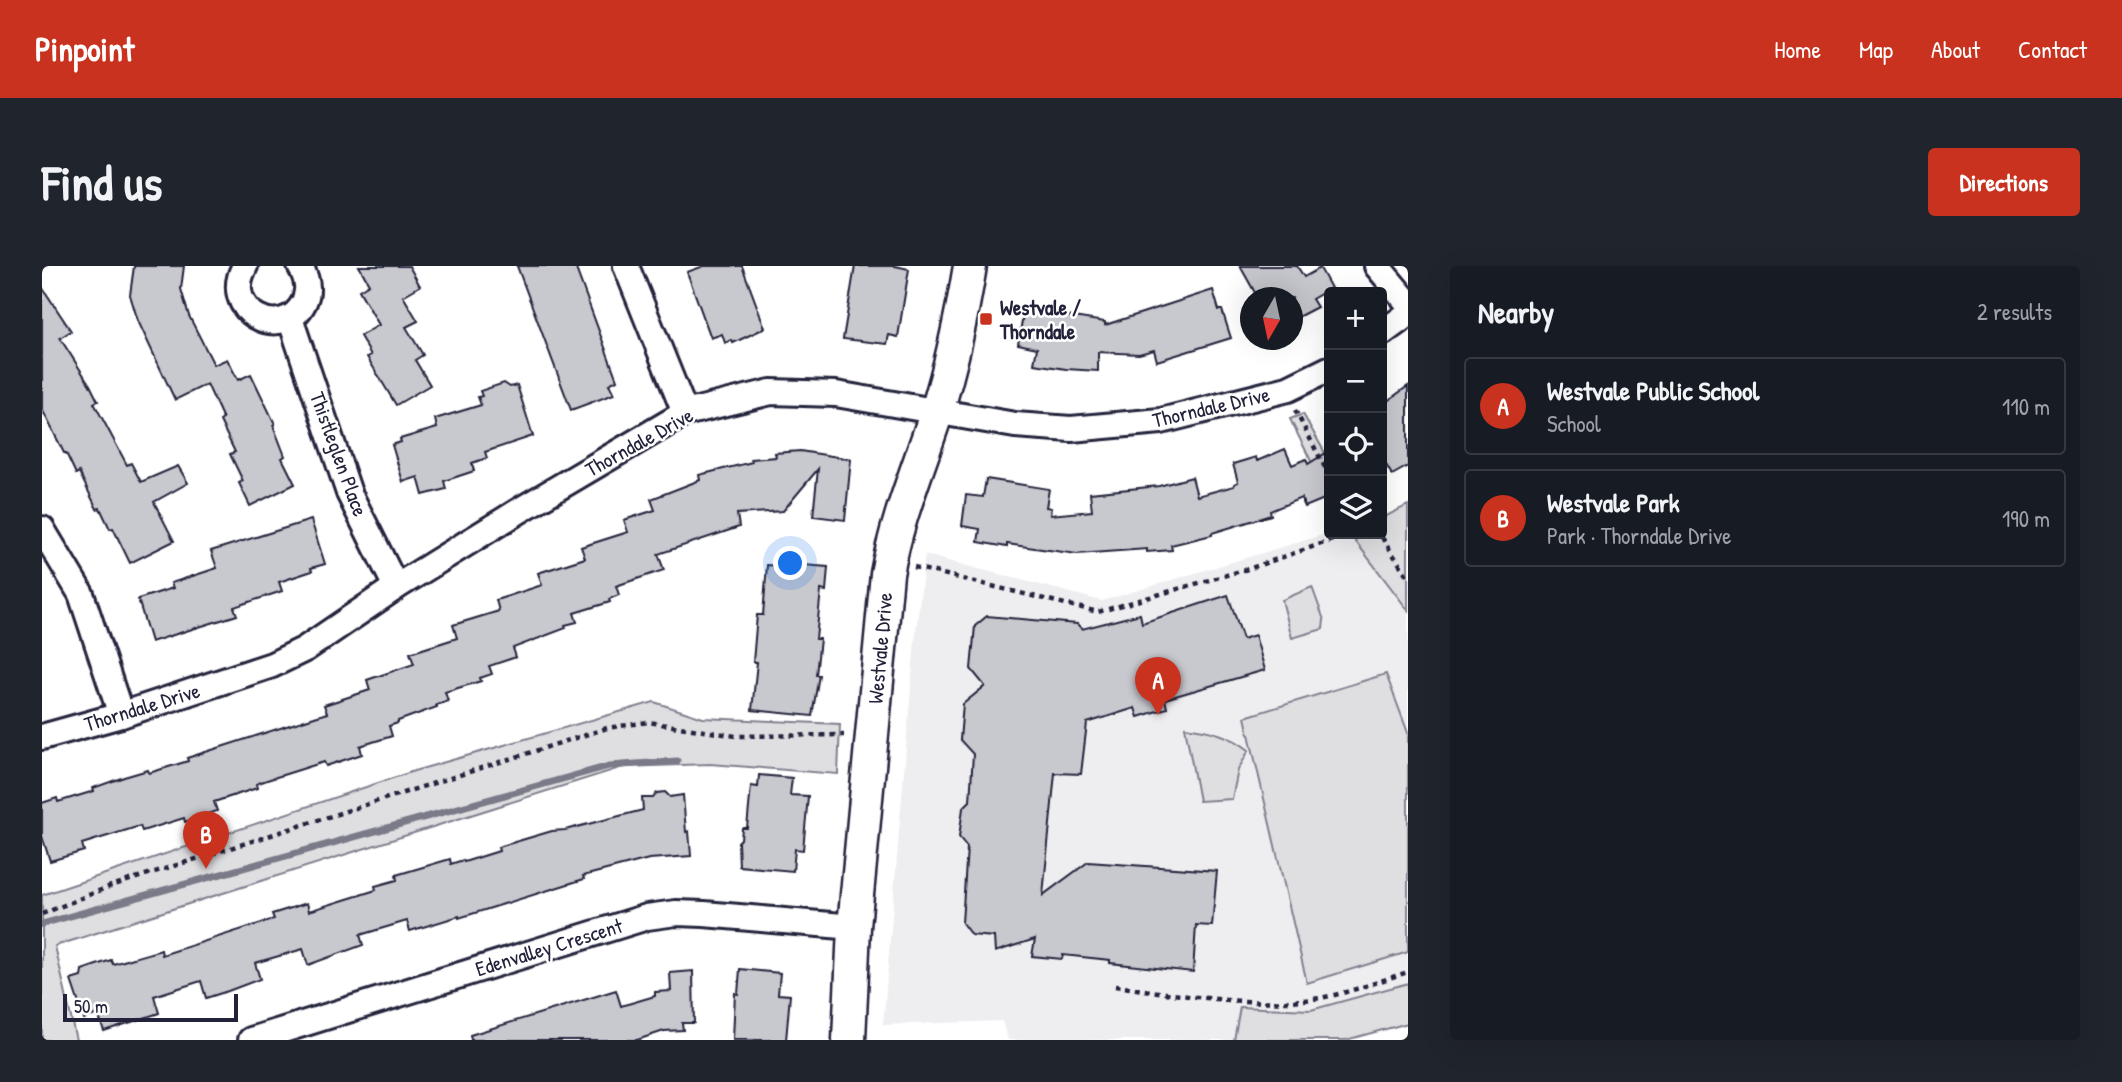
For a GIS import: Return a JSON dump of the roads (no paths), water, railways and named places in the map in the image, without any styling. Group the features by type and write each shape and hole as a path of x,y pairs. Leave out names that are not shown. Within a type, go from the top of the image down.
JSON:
{"street":[{"path":"245,266 238,285 243,305 251,314 267,321 290,318 299,310 305,300 307,287 300,266"},
{"path":"626,266 685,413"},
{"name":"Westvale Drive","path":"849,1040 848,1015 854,927 889,561 894,536 937,410 964,303 970,266"},
{"path":"1377,266 1408,303"},
{"path":"1387,329 1408,314"},
{"name":"Thistleglen Place","path":"290,318 349,493 396,587"},
{"name":"Thorndale Drive","path":"42,737 121,715 272,665 305,649 396,587 685,413 772,392 836,394 1015,425 1071,429 1161,421 1288,389 1324,371"},
{"path":"42,529 81,594 121,715"},
{"name":"Edenvalley Crescent","path":"251,1040 647,917 690,913 854,927"}],"waterway":[{"path":"42,924 609,766 677,761"}],"place":[{"name":"Westvale / Thorndale","path":"986,319"},
{"name":"Westvale Public School","path":"1158,715"},
{"name":"Westvale Park","path":"206,869"}]}
